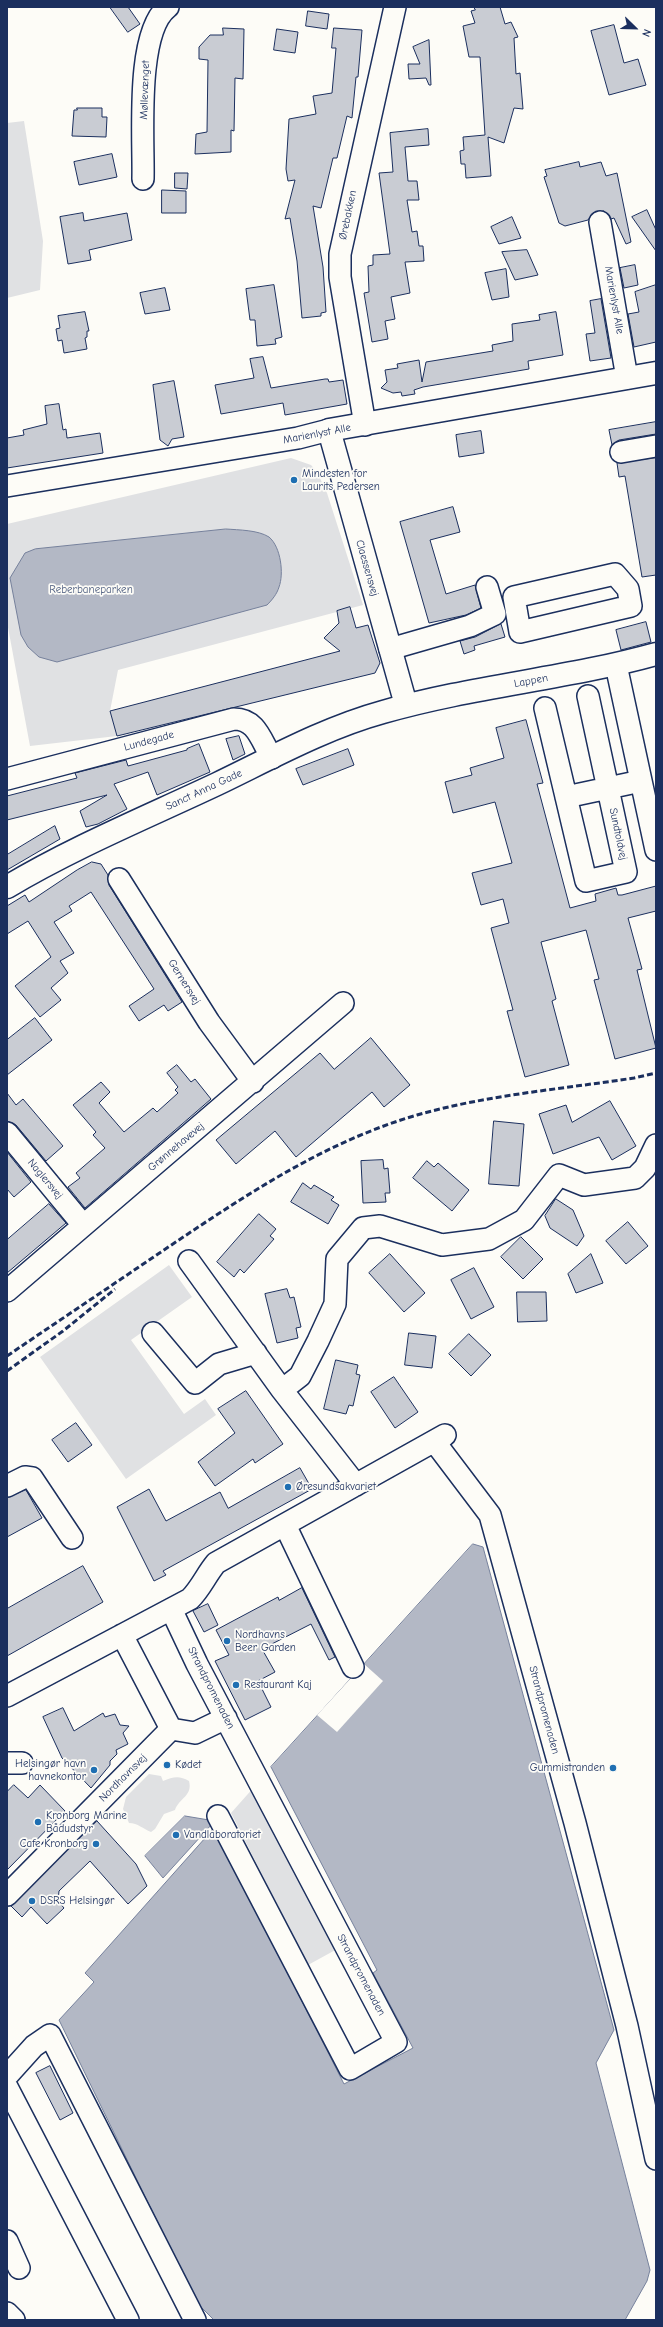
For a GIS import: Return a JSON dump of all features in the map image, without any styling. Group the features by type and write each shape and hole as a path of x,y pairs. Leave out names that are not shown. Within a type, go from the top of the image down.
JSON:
{"main road":[{"name":"Marienlyst Alle","path":"329,430 656,373"},
{"name":"Claessensvej","path":"329,430 406,705"},
{"name":"Lappen","path":"406,705 616,665 656,654"},
{"name":"Sanct Anna Gade","path":"7,887 73,851 323,734 380,712 406,705"}],"street":[{"name":"Møllevænget","path":"143,179 145,62 151,31 162,12 168,7"},
{"name":"Ørebakken","path":"365,424 340,277 340,254 394,7"},
{"name":"Marienlyst Alle","path":"600,222 627,378"},
{"name":"Marienlyst Alle","path":"7,486 298,438 329,430"},
{"path":"621,452 656,446"},
{"path":"615,574 628,589 631,606 520,632 514,597 615,574"},
{"path":"390,649 470,626 495,614 487,587"},
{"path":"616,665 656,850"},
{"name":"Sundtoldvej","path":"545,708 586,881 626,872 588,696"},
{"name":"Lundegade","path":"7,779 234,719 245,719 252,724 272,758"},
{"path":"566,797 641,780"},
{"name":"Gernersvej","path":"119,879 208,1022 253,1082"},
{"name":"Grønnehavevej","path":"7,1291 253,1082 343,1003"},
{"name":"Naglersvej","path":"7,1133 83,1225"},
{"path":"282,1390 300,1376 318,1341 335,1304 338,1259 364,1228 380,1226 442,1245 489,1239 524,1220 559,1175 584,1185 635,1178 645,1168 656,1145"},
{"path":"189,1261 282,1390 356,1485"},
{"path":"153,1333 195,1383 219,1364 256,1353"},
{"name":"Strandpromenaden","path":"7,1696 190,1599 199,1590 206,1574 216,1563 440,1438 490,1515 584,1859 627,2026 656,2159"},
{"path":"7,1486 25,1477 32,1478 72,1538"},
{"path":"284,1525 353,1667"},
{"name":"Strandpromenaden","path":"171,1609 226,1718 396,2042 350,2069 218,1816"},
{"path":"122,1635 171,1729 195,1733 226,1718"},
{"name":"Nordhavnsvej","path":"7,1895 171,1729"},
{"path":"7,2076 34,2046 50,2035 195,2320"},
{"path":"7,2087 128,2320"},
{"path":"7,2241 19,2268"},
{"path":"7,2314 14,2320"}],"green space":[{"path":"24,121 43,241 40,290 7,298 7,123"},
{"name":"Reberbaneparken","path":"291,458 311,465 317,472 327,493 363,605 118,670 110,711 117,736 30,746 7,622 7,524"},
{"path":"169,1265 192,1297 131,1340 184,1414 205,1399 216,1415 126,1479 40,1357"},
{"path":"149,1774 161,1776 163,1781 179,1777 189,1781 190,1786 187,1794 175,1810 164,1814 155,1829 151,1832 138,1825 129,1823 123,1809 126,1797"},
{"path":"255,1786 339,1948 308,1965 231,1813"}],"shaded area":[{"path":"226,529 259,533 269,537 273,541 279,554 281,575 278,590 267,605 57,662 39,657 28,647 21,635 10,578 25,553 35,549"},
{"path":"473,1544 483,1547 614,2030 596,2063 650,2270 647,2281 625,2320 214,2320 197,2303 59,2020 94,1982 85,1973 214,1828 344,2084 413,2048 373,1973 377,1970 271,1767"},
{"name":"Vandlaboratoriet","path":"185,1816 209,1820 212,1824 163,1878 145,1856"}],"pier":[{"path":"364,1664 383,1681 337,1732 317,1715"}],"building":[{"path":"110,7 128,7 140,24 128,32"},
{"path":"474,7 500,7 505,24 511,22 518,37 514,38 516,74 520,73 523,109 514,108 504,143 488,137 491,176 466,178 465,164 461,164 460,151 464,150 463,137 485,135 480,57 469,57 463,26 475,23 471,11 475,10"},
{"path":"308,11 329,14 327,29 306,26"},
{"path":"614,25 624,63 638,59 646,85 609,95 591,31"},
{"path":"223,28 244,29 243,79 235,78 234,131 231,130 231,152 195,154 196,134 207,132 208,60 199,59 199,47 210,35 223,35"},
{"path":"334,28 362,30 358,77 356,77 352,118 347,116 337,158 333,158 321,208 313,206 323,267 326,312 321,313 321,316 302,318 297,261 290,218 285,219 295,180 288,181 286,169 289,119 316,114 313,96 332,93 336,48 332,48"},
{"path":"277,29 298,32 295,53 274,50"},
{"path":"429,40 431,85 429,85 426,78 409,79 408,64 420,64 413,47"},
{"path":"77,108 102,108 102,117 107,117 106,137 72,136 74,110 77,110"},
{"path":"428,129 429,145 405,147 408,181 417,181 419,200 407,200 412,232 417,231 419,246 423,246 424,261 405,262 410,293 391,297 395,319 385,321 388,339 372,342 364,293 369,292 368,266 373,265 373,255 390,254 379,173 393,172 390,133"},
{"path":"112,154 117,177 79,185 74,162"},
{"path":"579,162 580,167 601,162 606,176 617,173 631,242 626,244 614,218 611,219 604,211 593,213 588,220 565,226 559,223 544,177 547,176 545,170"},
{"path":"175,173 188,173 187,189 175,188"},
{"path":"162,190 186,191 186,213 162,213"},
{"path":"647,210 656,230 656,251 632,217"},
{"path":"83,213 84,221 127,213 132,240 89,250 91,260 68,264 60,217"},
{"path":"512,217 521,238 499,244 491,227"},
{"path":"527,250 538,275 515,280 502,252"},
{"path":"635,265 638,285 624,288 620,268"},
{"path":"506,269 509,297 492,300 485,273"},
{"path":"274,285 282,337 275,339 276,344 257,346 255,320 250,320 246,289"},
{"path":"656,285 656,342 634,347 628,314 639,312 635,292"},
{"path":"165,288 170,310 145,314 140,293"},
{"path":"601,299 611,358 590,361 586,334 595,333 590,301"},
{"path":"85,312 89,331 87,331 87,337 85,338 87,349 64,353 62,340 58,341 56,329 60,328 58,316"},
{"path":"556,312 563,355 528,361 529,369 423,387 414,390 415,394 402,396 401,392 393,393 381,388 387,382 385,370 398,368 397,364 419,360 422,382 426,362 493,351 492,345 513,341 512,324 540,320 539,315"},
{"path":"263,357 271,388 325,379 328,379 329,382 343,380 347,404 285,415 283,403 221,414 215,385 254,378 250,359"},
{"path":"174,381 184,437 172,439 168,446 160,440 153,385"},
{"path":"59,404 63,430 66,429 67,438 100,433 103,453 7,468 7,438 24,435 23,430 47,424 45,406"},
{"path":"656,422 656,434 619,440 612,445 609,430"},
{"path":"481,431 484,453 459,457 456,435"},
{"path":"656,458 656,575 642,577 625,476 619,477 617,463"},
{"path":"453,507 460,532 430,540 446,594 475,585 481,608 466,615 429,623 400,522"},
{"path":"350,607 356,628 368,625 380,663 375,673 117,736 110,711 340,651 324,638 339,623 337,611"},
{"path":"646,622 651,642 621,650 616,630"},
{"path":"501,624 505,637 474,646 475,650 464,654 460,641 475,637"},
{"path":"526,720 543,783 537,784 570,908 596,901 595,894 616,888 618,895 622,895 656,886 656,911 628,918 642,969 637,970 656,1048 615,1059 594,980 599,979 586,930 541,942 556,999 552,1001 569,1065 525,1077 507,1011 513,1010 491,928 509,923 503,899 481,905 472,873 512,863 495,802 453,813 445,782 472,775 470,768 504,758 496,728"},
{"path":"239,736 245,754 233,760 226,739"},
{"path":"199,744 210,772 157,795 148,772 114,784 127,809 98,824 86,827 80,811 107,795 7,820 7,796 77,778 75,773 126,760 128,766 187,750"},
{"path":"348,749 354,765 303,785 296,769"},
{"path":"55,826 60,839 7,870 7,855"},
{"path":"92,862 101,864 108,875 109,885 182,1002 168,1011 164,1005 139,1021 129,1006 154,989 91,892 69,906 72,911 54,922 74,953 60,961 68,973 51,988 61,1000 40,1017 15,986 51,957 28,921 7,934 7,906 25,895 29,902 77,870"},
{"path":"35,1018 52,1040 7,1075 7,1040"},
{"path":"371,1038 410,1085 384,1107 372,1092 296,1157 275,1131 236,1164 216,1140 320,1053 334,1069"},
{"path":"177,1065 191,1082 195,1079 211,1099 85,1208 68,1187 80,1178 76,1173 105,1148 93,1135 96,1132 73,1105 101,1082 110,1092 99,1103 124,1132 153,1108 157,1112 178,1093 175,1090 178,1087 167,1073"},
{"path":"7,1093 16,1105 23,1099 63,1146 46,1161 16,1125 7,1121"},
{"path":"610,1101 636,1146 612,1160 599,1137 553,1154 539,1114 566,1105 572,1122"},
{"path":"494,1121 524,1124 519,1186 489,1184"},
{"path":"7,1152 31,1182 14,1197 7,1189"},
{"path":"383,1160 384,1169 388,1168 390,1193 385,1193 386,1202 363,1203 361,1161"},
{"path":"427,1161 434,1167 438,1163 469,1190 452,1211 413,1178"},
{"path":"303,1183 311,1189 314,1185 334,1197 331,1200 339,1205 328,1224 291,1202"},
{"path":"556,1199 573,1210 584,1236 577,1246 550,1228 545,1216"},
{"path":"49,1204 66,1223 7,1273 7,1240"},
{"path":"259,1214 276,1229 270,1236 274,1239 244,1273 240,1269 234,1277 217,1262"},
{"path":"628,1222 648,1246 626,1264 606,1241"},
{"path":"521,1237 543,1259 523,1279 501,1257"},
{"path":"390,1254 425,1293 404,1312 369,1273"},
{"path":"591,1254 603,1283 576,1293 568,1274"},
{"path":"474,1268 494,1307 471,1319 451,1280"},
{"path":"287,1289 290,1298 294,1297 301,1327 296,1328 298,1338 277,1343 265,1294"},
{"path":"517,1292 546,1292 547,1321 518,1322"},
{"path":"409,1333 436,1336 432,1368 405,1365"},
{"path":"469,1334 491,1355 471,1376 449,1354"},
{"path":"336,1360 358,1365 356,1374 360,1375 353,1406 349,1405 346,1414 324,1409"},
{"path":"394,1377 418,1412 395,1428 371,1392"},
{"path":"246,1391 283,1444 255,1463 253,1459 215,1486 198,1462 235,1433 218,1409"},
{"path":"76,1423 92,1445 68,1462 52,1440"},
{"name":"Øresundsakvariet","path":"300,1468 312,1489 163,1571 166,1575 154,1581 117,1507 149,1489 166,1521 220,1492 228,1508"},
{"path":"26,1490 42,1518 7,1537 7,1498"},
{"path":"83,1566 103,1602 7,1656 7,1609"},
{"path":"302,1588 335,1657 329,1660 311,1624 262,1649 275,1672 258,1681 271,1707 245,1720 215,1661 229,1655 216,1630 278,1597 279,1600"},
{"path":"208,1604 218,1625 204,1632 193,1611"},
{"path":"63,1708 74,1731 103,1713 105,1717 115,1714 120,1725 129,1726 123,1733 128,1744 116,1750 117,1754 110,1761 110,1765 91,1788 62,1758 43,1717"},
{"path":"14,1785 28,1798 40,1785 65,1811 7,1870 7,1792"},
{"path":"97,1821 136,1864 147,1886 128,1904 90,1861 59,1891 58,1901 64,1908 47,1924 31,1907 22,1917 11,1906"},
{"path":"50,2066 73,2113 60,2120 36,2073"}],"railway":[{"path":"7,1356 251,1193 282,1174 348,1141 417,1115 470,1102 634,1078 656,1073"},
{"path":"7,1371 63,1331 115,1289"}],"place":[{"name":"Mindesten for Laurits Pedersen","path":"294,480"},
{"name":"Øresundsakvariet","path":"288,1487"},
{"name":"Nordhavns Beer Garden","path":"227,1641"},
{"name":"Restaurant Kaj","path":"236,1685"},
{"name":"Kødet","path":"167,1765"},
{"name":"Gummistranden","path":"613,1768"},
{"name":"Helsingør havn havnekontor","path":"94,1770"},
{"name":"Kronborg Marine Bådudstyr","path":"38,1822"},
{"name":"Vandlaboratoriet","path":"176,1835"},
{"name":"Cafe Kronborg","path":"96,1844"},
{"name":"DSRS Helsingør","path":"32,1901"}]}
